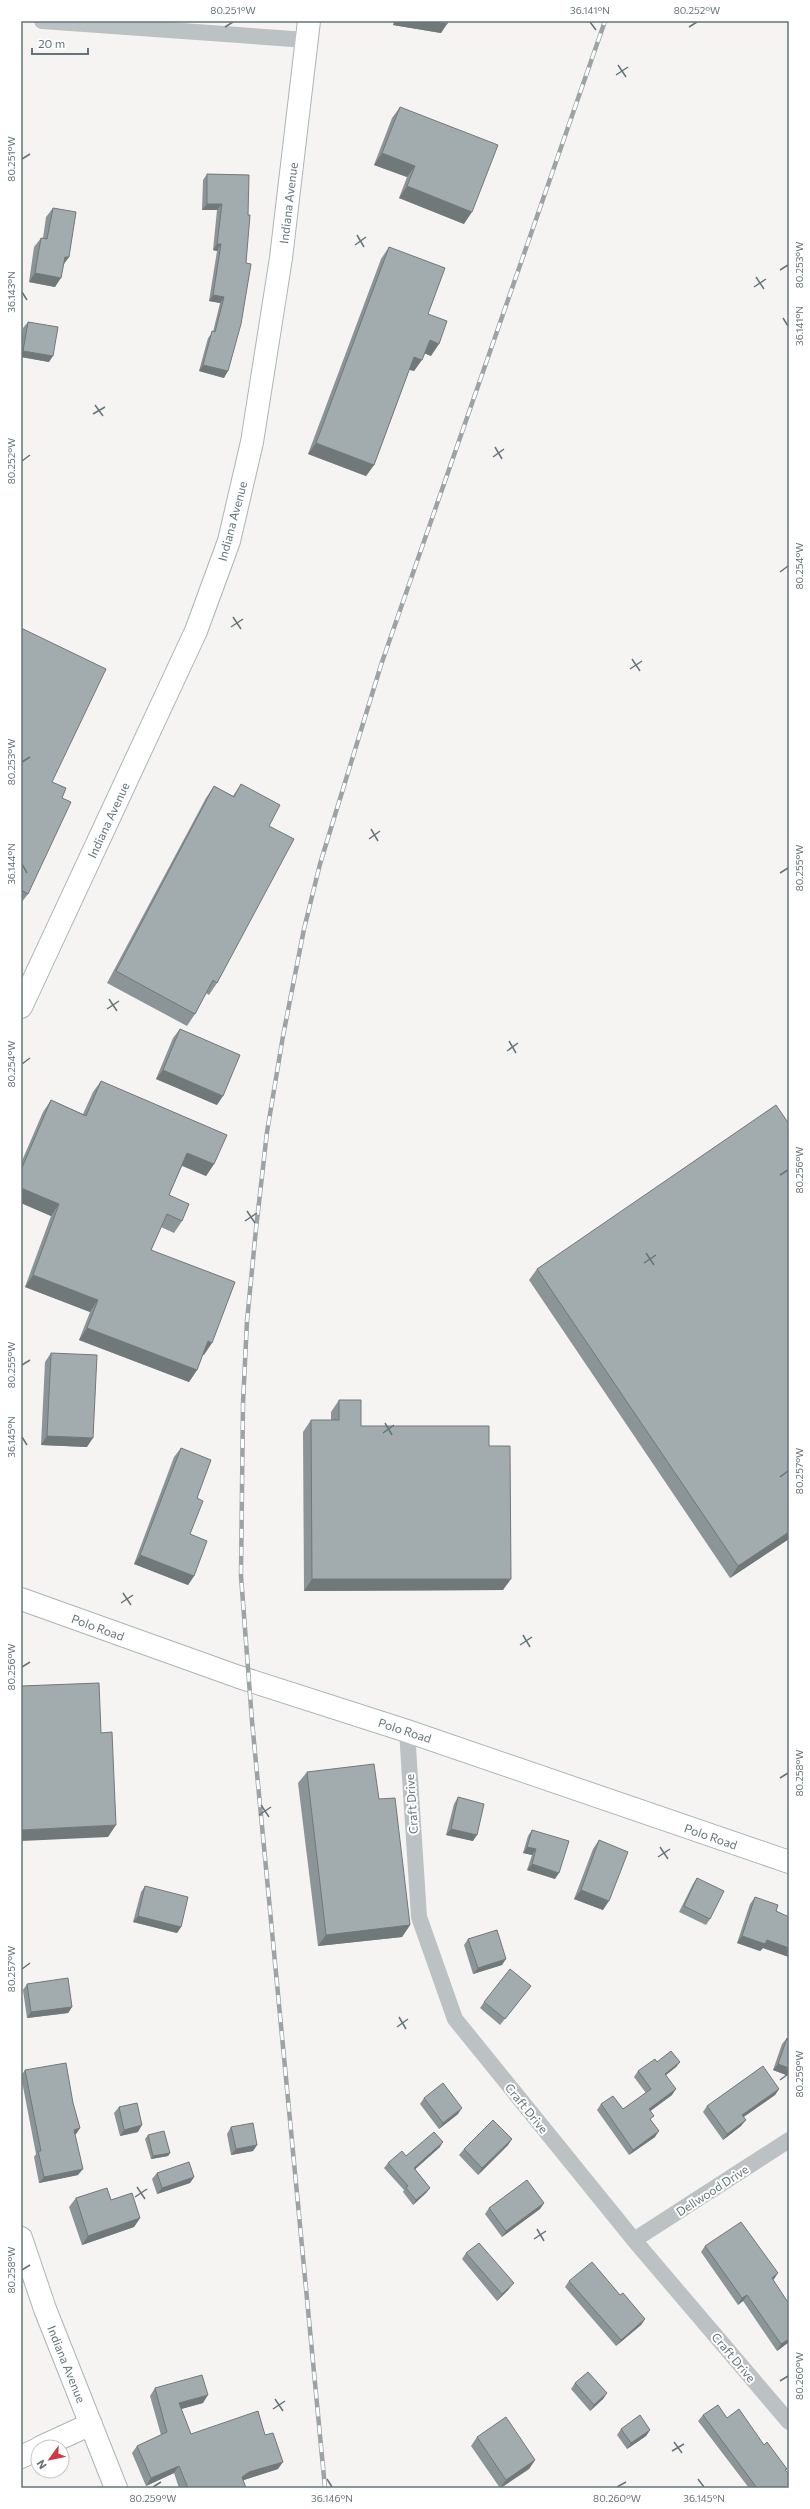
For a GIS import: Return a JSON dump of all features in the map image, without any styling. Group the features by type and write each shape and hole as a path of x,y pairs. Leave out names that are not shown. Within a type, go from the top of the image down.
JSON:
{"main road":[{"name":"Indiana Avenue","path":"21,1008 196,632 229,540 252,442 281,258 308,30"},
{"name":"Polo Road","path":"21,1599 238,1677 407,1731 789,1862"},
{"name":"Indiana Avenue","path":"21,2238 45,2309 116,2488"},
{"path":"58,2439 91,2424"},
{"path":"21,2457 30,2452"}],"street":[{"path":"42,21 308,30"},
{"name":"Craft Drive","path":"407,1731 418,1916 455,2019 634,2240 789,2422"},
{"name":"Dellwood Drive","path":"634,2240 789,2140"}],"building":[{"path":"429,21 448,21 447,24"},
{"path":"400,107 498,145 472,212 407,186 415,166 382,153"},
{"path":"207,174 249,175 248,215 250,215 246,263 251,264 241,324 228,371 203,365 212,331 215,332 224,297 213,295 221,244 217,244 222,204 207,204"},
{"path":"53,208 76,212 69,257 65,257 61,278 35,273 41,238 47,239"},
{"path":"389,247 445,268 428,314 447,321 439,344 430,340 422,360 414,357 374,465 316,443"},
{"path":"28,322 58,327 53,356 23,351"},
{"path":"21,628 106,669 52,782 66,788 62,798 71,802 28,894 21,890"},
{"path":"241,784 280,805 269,826 294,839 217,983 213,980 195,1014 116,971 214,786 234,797"},
{"path":"180,1029 240,1055 223,1096 163,1070"},
{"path":"101,1081 227,1135 214,1164 187,1153 169,1195 189,1204 182,1221 167,1214 151,1250 235,1282 212,1343 208,1341 197,1370 87,1328 98,1300 33,1275 59,1204 21,1188 21,1170 51,1100 86,1116"},
{"path":"776,1105 789,1124 789,1532 738,1566 537,1269"},
{"path":"51,1353 97,1355 93,1438 47,1436"},
{"path":"339,1400 361,1400 361,1426 489,1426 489,1446 510,1446 511,1579 312,1579 311,1420 339,1420"},
{"path":"181,1448 211,1460 197,1498 203,1501 190,1534 207,1541 194,1576 140,1555"},
{"path":"99,1683 101,1733 112,1732 116,1825 21,1830 21,1686"},
{"path":"374,1764 379,1799 395,1798 410,1925 326,1935 307,1772"},
{"path":"458,1797 484,1804 477,1835 451,1829"},
{"path":"532,1830 569,1841 559,1873 532,1864 536,1849 527,1847"},
{"path":"599,1840 628,1852 609,1901 581,1890"},
{"path":"697,1878 724,1891 710,1919 684,1906"},
{"path":"145,1886 188,1897 181,1927 138,1916"},
{"path":"755,1897 778,1905 776,1911 789,1917 789,1948 767,1940 765,1944 742,1936"},
{"path":"497,1930 506,1959 478,1968 468,1939"},
{"path":"510,1969 531,1986 505,2019 484,2002"},
{"path":"68,1978 72,2007 31,2012 27,1984"},
{"path":"787,2038 789,2039 789,2068 778,2064"},
{"path":"671,2051 680,2062 665,2074 676,2089 649,2109 654,2116 650,2119 659,2131 633,2150 601,2104 613,2096 623,2109 651,2089 638,2071 655,2059 657,2062"},
{"path":"66,2063 73,2103 80,2128 74,2130 83,2169 44,2177 38,2151 41,2151 25,2070"},
{"path":"763,2066 779,2089 742,2115 746,2120 727,2134 707,2106"},
{"path":"443,2083 462,2108 443,2123 424,2098"},
{"path":"137,2103 142,2125 124,2130 119,2107"},
{"path":"493,2120 512,2139 482,2168 464,2149"},
{"path":"253,2123 257,2145 236,2149 231,2127"},
{"path":"164,2131 170,2153 153,2156 148,2135"},
{"path":"434,2132 443,2142 414,2168 430,2188 416,2200 406,2188 408,2186 388,2163 402,2151 406,2156"},
{"path":"189,2162 194,2177 162,2188 157,2173"},
{"path":"527,2180 544,2203 506,2231 489,2208"},
{"path":"107,2188 111,2200 132,2193 140,2218 88,2236 76,2198"},
{"path":"741,2222 778,2273 772,2278 789,2304 789,2339 781,2344 747,2295 742,2298 705,2246"},
{"path":"479,2243 514,2283 502,2294 466,2253"},
{"path":"592,2262 620,2295 623,2293 645,2319 621,2340 569,2281"},
{"path":"588,2372 607,2393 594,2405 575,2383"},
{"path":"202,2375 208,2395 179,2403 191,2434 258,2411 265,2435 273,2433 283,2462 249,2472 242,2477 246,2488 188,2488 179,2466 151,2478 137,2446 167,2432 155,2388"},
{"path":"718,2405 727,2418 739,2409 764,2445 767,2442 787,2469 785,2470 789,2474 789,2488 757,2488 703,2415"},
{"path":"640,2415 650,2430 631,2443 621,2429"},
{"path":"506,2417 535,2460 506,2480 477,2437"}],"railway":[{"path":"325,2488 252,1721 241,1576 243,1403 247,1321 267,1132 283,1036 304,929 320,864 381,665 605,21"}]}
